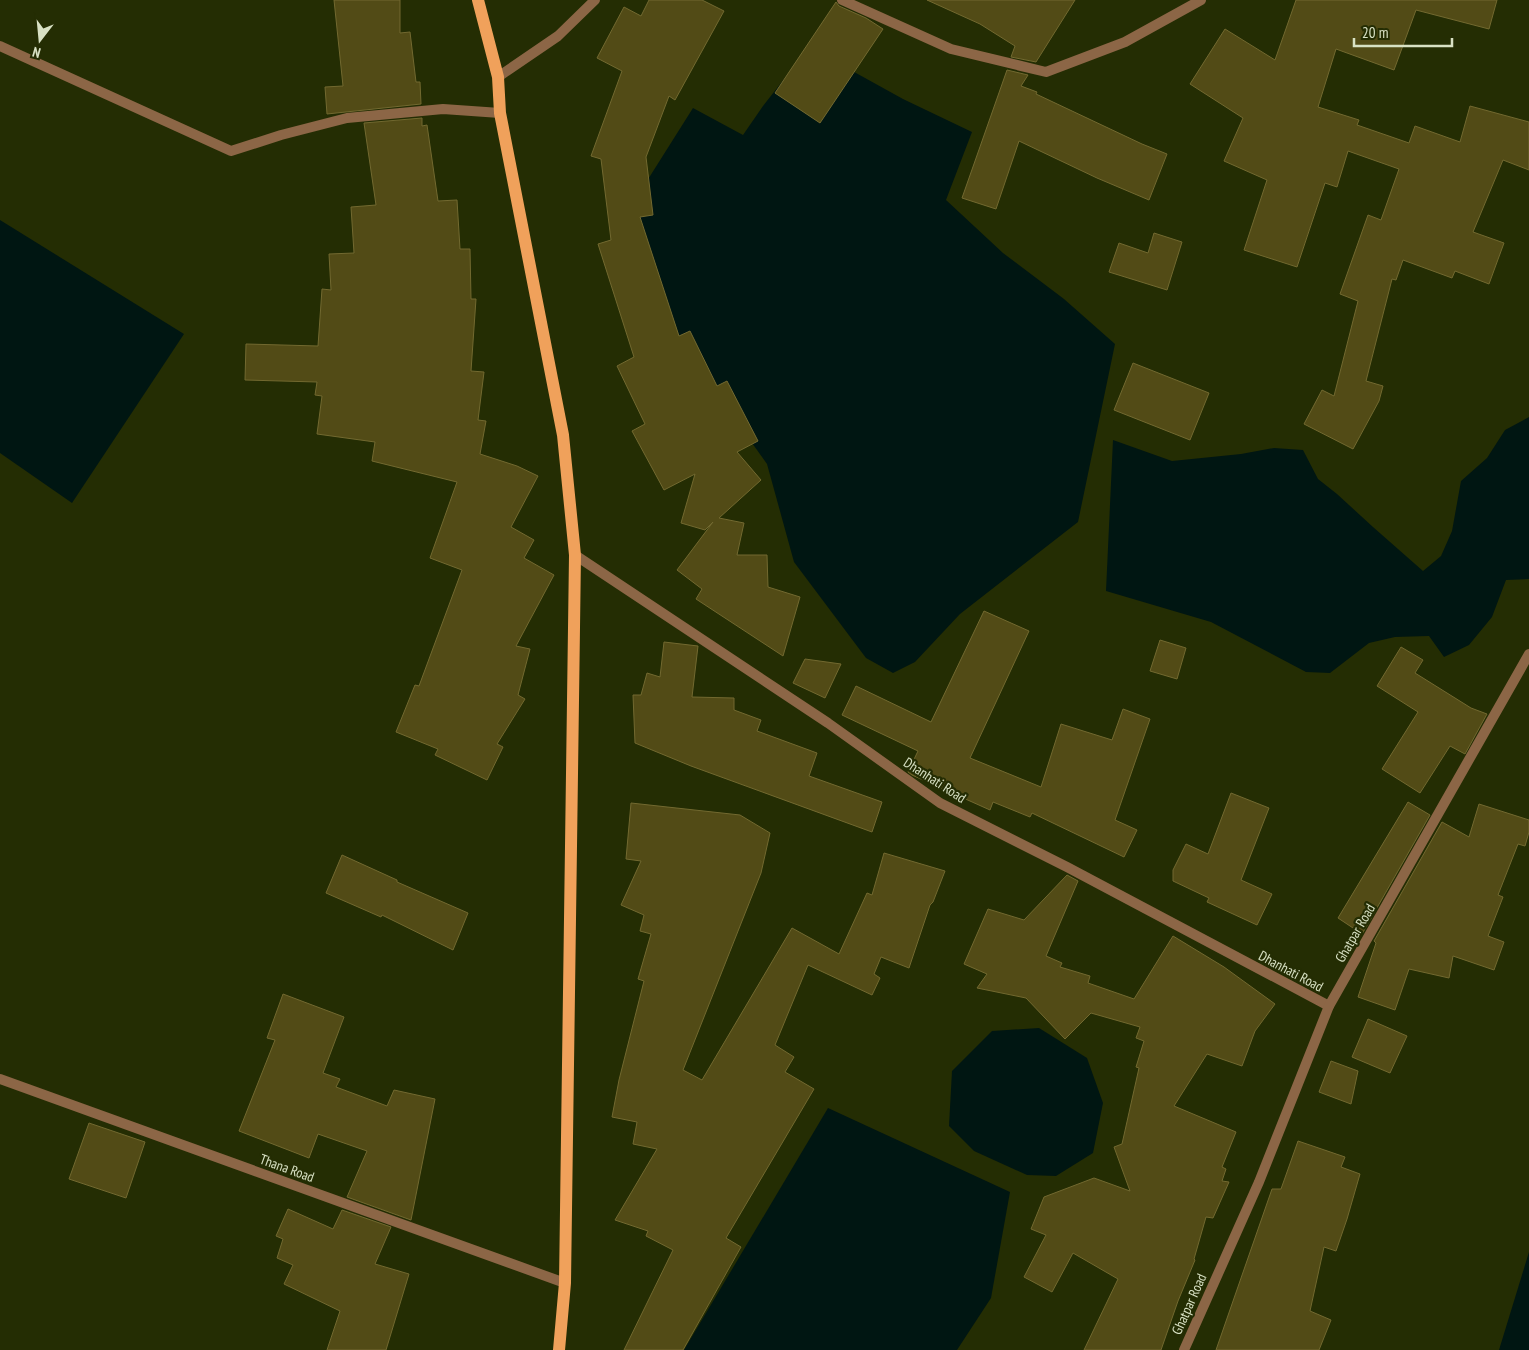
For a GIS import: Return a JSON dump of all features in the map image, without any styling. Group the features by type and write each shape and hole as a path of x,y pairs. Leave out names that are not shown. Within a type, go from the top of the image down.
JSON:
{"main road":[{"path":"478,0 498,77 500,113 563,435 575,554 565,1283 559,1350"}],"street":[{"path":"498,77 558,36 596,0"},
{"path":"842,0 951,49 1046,72 1125,42 1201,0"},
{"path":"0,46 231,151 281,134 347,118 443,109 500,113"},
{"name":"Dhanhati Road","path":"575,554 828,723 940,803 1067,867 1329,1006"},
{"name":"Ghatpar Road","path":"1184,1350 1259,1182 1329,1006 1529,654"},
{"name":"Thana Road","path":"0,1078 565,1283"}],"shaded area":[{"path":"809,47 903,99 972,132 946,200 1003,253 1064,299 1115,344 1078,522 960,614 915,662 893,673 866,658 794,562 767,464 696,365 647,280 628,211 693,108 743,135"},
{"path":"0,220 184,334 72,503 0,453"},
{"path":"1529,417 1529,579 1506,580 1492,617 1469,645 1444,657 1429,636 1395,637 1369,643 1330,673 1306,672 1211,622 1106,591 1113,440 1172,461 1241,454 1274,448 1303,450 1318,479 1423,571 1441,556 1452,531 1461,481 1487,458 1505,430"},
{"path":"1039,1028 1087,1058 1103,1103 1093,1153 1056,1176 1027,1175 974,1151 949,1126 952,1071 992,1031"},
{"path":"828,1108 1010,1192 991,1298 957,1350 684,1350"},
{"path":"1529,1252 1529,1350 1499,1350"}],"building":[{"path":"334,0 400,0 400,33 410,32 416,82 420,82 421,104 327,114 325,87 343,86"},
{"path":"649,0 702,0 724,11 675,100 669,96 646,157 653,215 640,217 679,336 690,331 717,386 727,381 758,441 737,452 761,480 719,518 744,523 737,555 767,555 768,587 800,597 783,656 696,599 702,589 677,570 713,522 705,530 681,523 695,474 664,490 632,431 645,424 617,366 634,357 598,244 611,240 601,159 591,156 622,71 597,58 624,7 641,16"},
{"path":"927,0 1075,0 1036,62 1011,57 1015,46 980,24"},
{"path":"1296,0 1497,0 1489,29 1416,10 1394,70 1336,49 1318,107 1359,120 1357,125 1409,143 1415,126 1460,142 1470,106 1529,122 1529,170 1503,160 1473,232 1504,243 1489,284 1455,271 1452,278 1403,260 1396,280 1392,279 1366,381 1383,386 1379,401 1353,449 1304,424 1322,390 1334,396 1358,301 1340,294 1368,215 1381,220 1399,169 1348,151 1337,187 1325,183 1297,267 1244,250 1267,180 1224,161 1243,118 1190,84 1225,29 1275,60"},
{"path":"836,2 839,6 866,18 883,29 820,123 775,93"},
{"path":"1007,70 1028,75 1021,86 1037,92 1036,94 1167,154 1149,200 1019,141 996,209 962,198"},
{"path":"422,118 422,126 427,125 438,201 457,200 460,249 470,249 471,299 476,299 471,371 484,372 478,420 486,421 480,454 517,466 538,476 511,527 534,540 524,558 554,575 516,646 530,649 518,695 525,699 497,744 503,747 487,780 435,755 438,749 396,732 415,685 419,686 462,570 430,558 457,482 372,461 375,442 317,434 322,396 315,395 317,382 245,380 246,344 318,346 322,289 331,290 329,254 354,253 351,207 376,205 364,123"},
{"path":"1154,233 1182,242 1167,290 1109,272 1119,243 1148,253"},
{"path":"1133,363 1209,393 1190,440 1114,410"},
{"path":"984,611 1029,631 970,758 1041,787 1061,724 1112,740 1123,709 1150,719 1115,820 1137,830 1124,857 1032,813 1030,817 993,802 990,810 912,775 908,772 918,751 842,715 856,686 931,722"},
{"path":"1160,640 1186,648 1177,679 1150,671"},
{"path":"664,642 698,646 692,697 734,698 734,710 761,720 757,731 817,753 809,776 882,802 872,832 691,766 635,743 633,695 641,695 647,673 660,677"},
{"path":"1401,647 1423,660 1415,673 1471,708 1487,714 1465,754 1450,746 1420,793 1382,769 1418,712 1377,686"},
{"path":"805,659 841,664 825,698 793,683"},
{"path":"1231,793 1269,808 1241,880 1272,894 1257,925 1207,902 1209,898 1173,881 1173,870 1186,844 1208,854"},
{"path":"1408,802 1430,815 1362,934 1338,918"},
{"path":"631,803 740,815 770,833 761,873 683,1070 702,1080 792,928 839,954 867,893 872,895 884,853 945,871 933,902 930,905 909,968 881,957 874,974 880,978 872,995 808,965 775,1045 794,1057 785,1072 814,1089 726,1238 741,1247 683,1350 624,1350 673,1250 646,1236 648,1231 615,1220 657,1149 633,1144 637,1122 612,1117 619,1080 644,981 638,979 651,934 640,931 644,915 621,905 641,861 626,859"},
{"path":"1479,804 1529,820 1529,832 1525,846 1518,844 1498,895 1503,897 1488,936 1504,942 1494,970 1453,956 1449,978 1409,969 1395,1010 1358,997 1376,943 1374,941 1442,822 1469,837"},
{"path":"342,855 397,880 397,882 468,913 453,950 382,915 381,917 326,893"},
{"path":"1067,875 1078,881 1046,956 1062,963 1060,967 1090,976 1088,983 1134,999 1173,936 1224,967 1275,1004 1255,1031 1242,1066 1207,1054 1174,1106 1236,1132 1222,1167 1226,1169 1222,1181 1229,1182 1213,1218 1206,1217 1195,1260 1161,1350 1084,1350 1118,1279 1073,1253 1052,1292 1024,1277 1046,1235 1031,1229 1044,1197 1094,1178 1130,1191 1114,1147 1122,1144 1139,1068 1136,1067 1144,1041 1136,1038 1140,1027 1091,1013 1065,1039 1026,998 977,988 987,974 964,964 988,909 1024,920"},
{"path":"283,994 344,1017 323,1073 340,1079 336,1087 387,1106 394,1090 435,1099 411,1220 347,1197 367,1151 318,1134 309,1158 239,1131 275,1040 267,1038"},
{"path":"1368,1019 1407,1036 1390,1073 1352,1057"},
{"path":"1331,1061 1358,1071 1351,1104 1319,1092"},
{"path":"89,1123 145,1142 126,1198 69,1179"},
{"path":"1298,1141 1345,1157 1341,1167 1360,1174 1336,1251 1324,1247 1310,1311 1331,1320 1319,1350 1216,1350 1272,1189 1281,1189"},
{"path":"288,1209 333,1229 342,1210 391,1227 375,1264 409,1274 386,1350 327,1350 340,1311 284,1284 293,1265 277,1258 283,1239 276,1236"}]}
